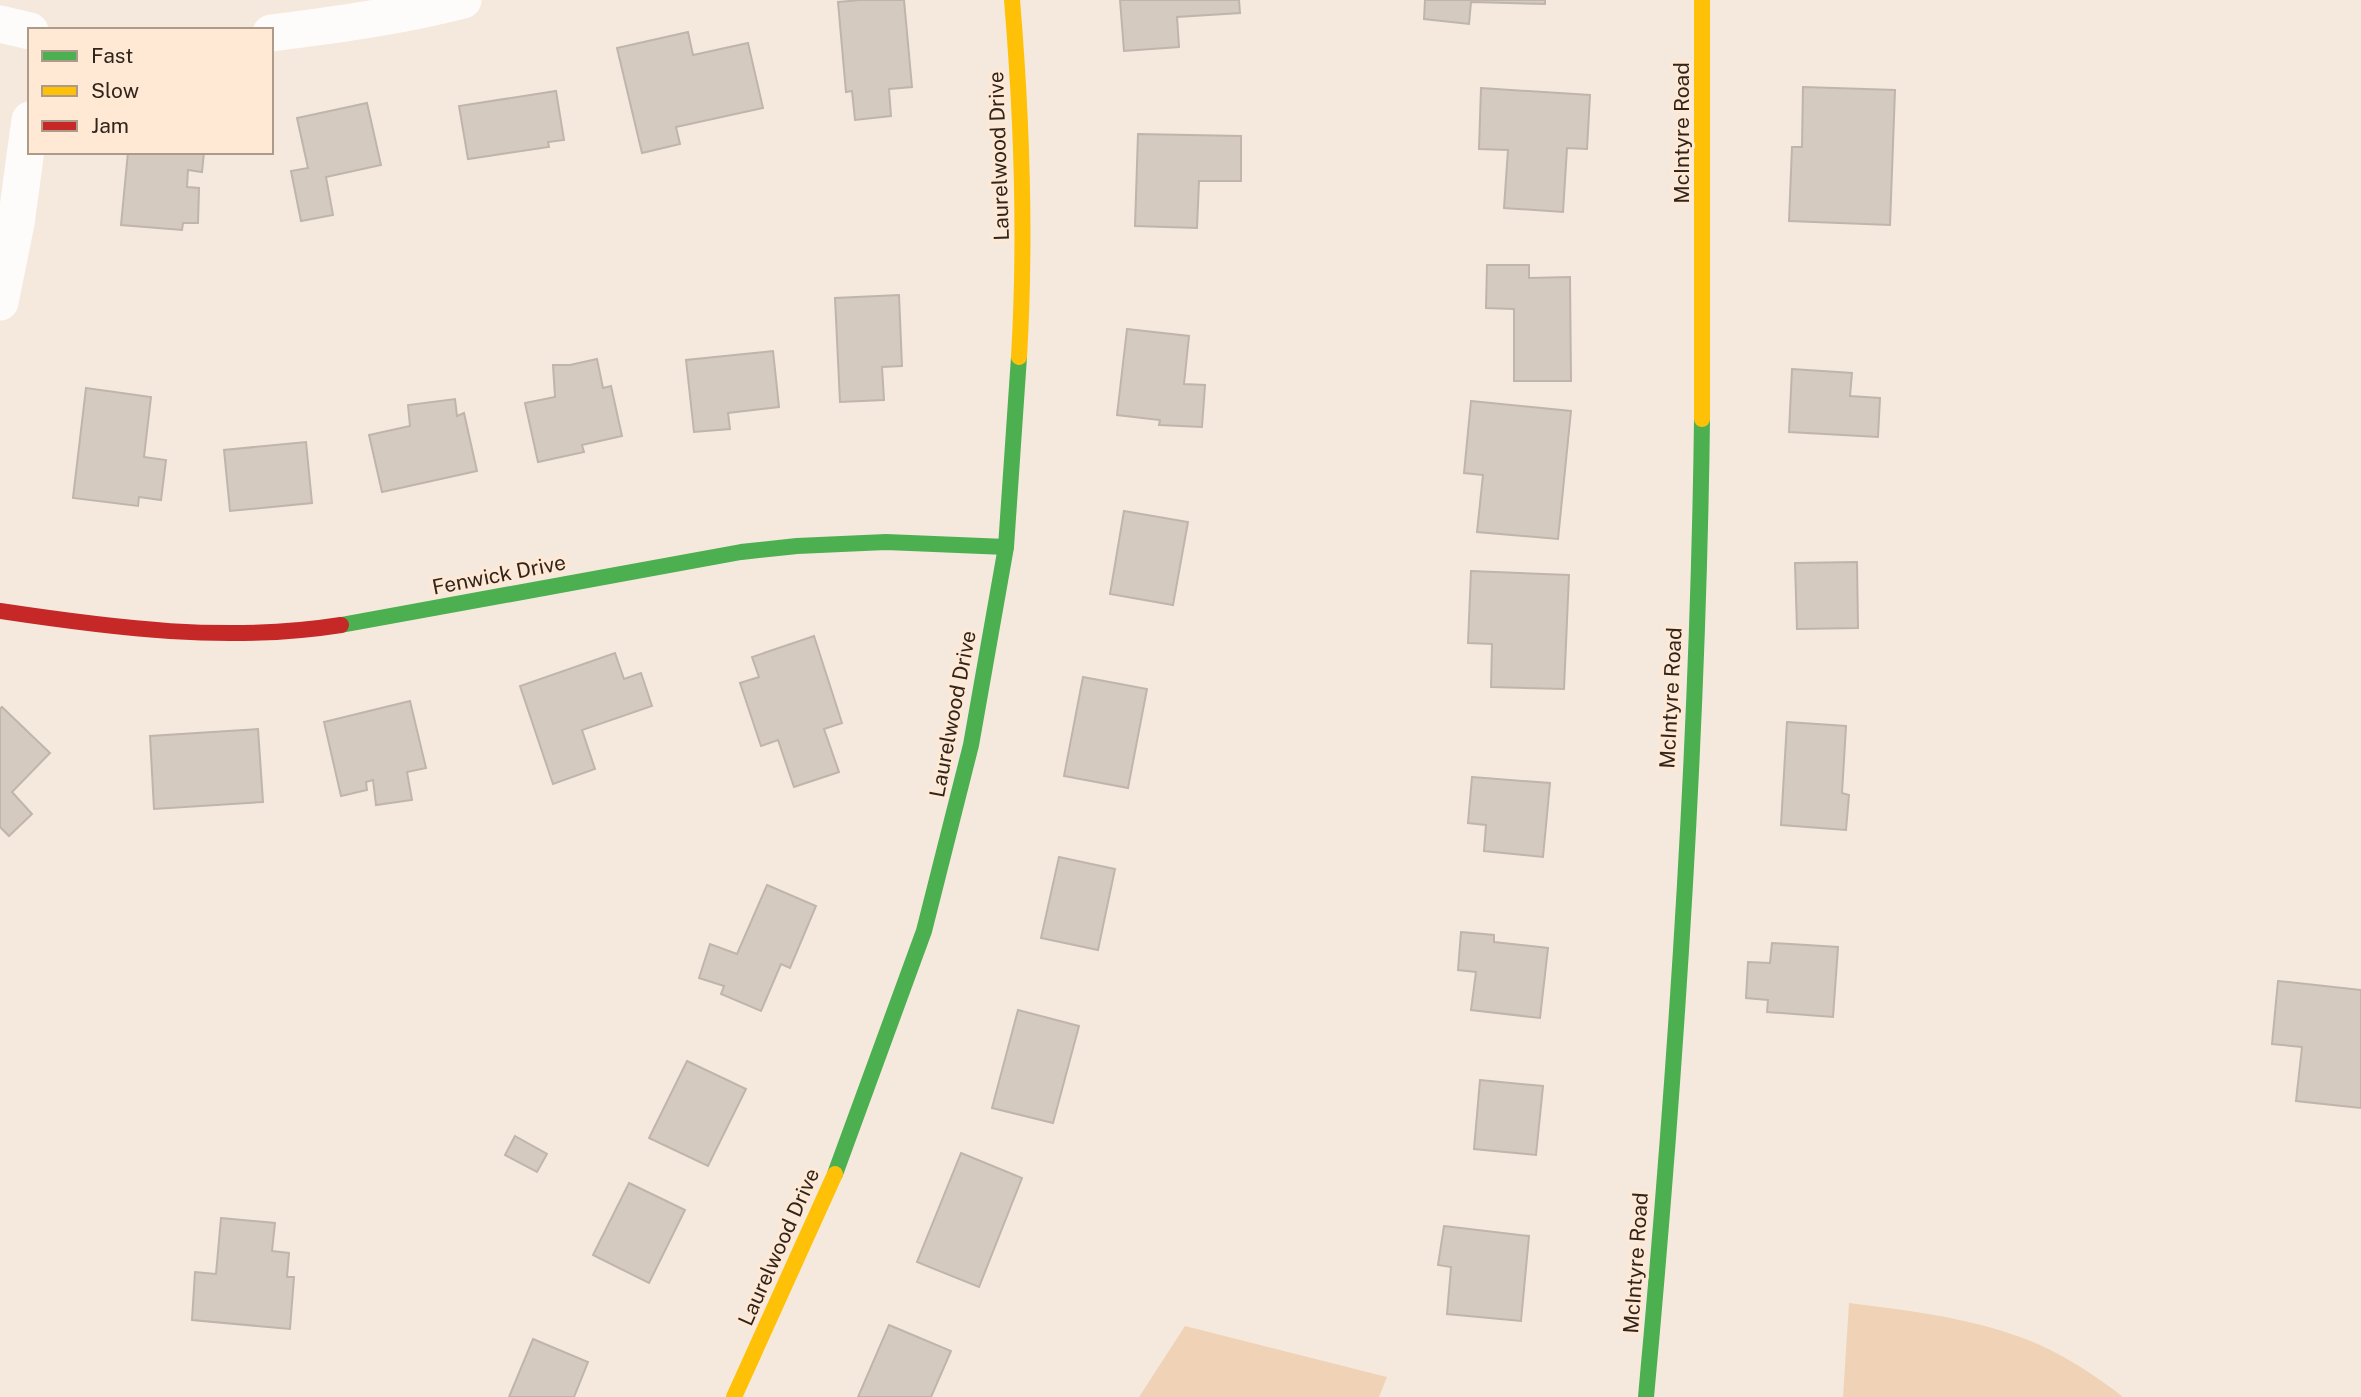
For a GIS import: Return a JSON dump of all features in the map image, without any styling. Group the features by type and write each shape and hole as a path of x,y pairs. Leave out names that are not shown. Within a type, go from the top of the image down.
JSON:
{"street":[{"path":"273,33 324,27 463,0"},
{"name":"Laurelwood Drive","path":"734,1397 832,1183 924,932 971,745 1006,547 1023,291 1021,110 1012,0"},
{"name":"McIntyre Road","path":"1646,1397 1682,933 1699,562 1703,260 1702,0"},
{"path":"0,24 28,31"},
{"path":"0,302 16,223 28,135"},
{"name":"Fenwick Drive","path":"0,611 172,633 235,634 337,626 741,552 886,542 1006,547"}],"shaded area":[{"path":"1849,1303 1946,1317 2017,1336 2073,1362 2123,1397 1843,1397"},
{"path":"1185,1326 1387,1377 1379,1397 1139,1397"}],"building":[{"path":"904,0 912,87 889,89 891,116 855,120 852,91 846,92 838,2"},
{"path":"1120,0 1239,0 1240,13 1177,17 1179,47 1124,51"},
{"path":"1425,0 1545,0 1545,4 1471,2 1469,24 1424,19"},
{"path":"688,32 693,55 748,43 763,108 676,127 680,144 642,153 617,48"},
{"path":"1803,87 1895,90 1890,225 1789,221 1792,147 1802,147"},
{"path":"1481,88 1590,95 1587,149 1567,148 1563,212 1504,208 1508,150 1479,149"},
{"path":"556,91 564,140 548,142 549,147 468,159 459,106"},
{"path":"367,103 381,165 326,177 333,215 301,221 291,171 308,168 297,118"},
{"path":"1138,134 1241,136 1241,181 1199,181 1197,228 1135,226"},
{"path":"128,154 204,154 202,172 188,170 187,187 199,188 198,223 183,223 182,230 121,225"},
{"path":"1487,265 1529,265 1529,278 1570,277 1571,381 1514,381 1514,309 1486,308"},
{"path":"899,295 902,366 882,367 884,400 840,402 835,298"},
{"path":"1127,329 1189,336 1184,384 1205,385 1202,427 1159,425 1160,420 1117,415"},
{"path":"773,351 779,407 728,413 730,429 694,432 686,360"},
{"path":"597,359 603,388 611,386 622,436 582,445 584,452 538,462 525,403 555,397 553,365 570,365"},
{"path":"1792,369 1852,373 1850,396 1880,398 1878,437 1789,432"},
{"path":"86,388 151,397 144,457 166,460 161,500 139,497 138,506 73,498"},
{"path":"455,399 457,416 464,413 477,471 382,492 369,435 410,426 408,405"},
{"path":"1471,401 1571,411 1558,539 1477,532 1483,475 1464,473"},
{"path":"306,442 312,503 230,511 224,450"},
{"path":"1124,511 1188,522 1173,605 1110,594"},
{"path":"1857,562 1858,628 1797,629 1795,563"},
{"path":"1471,571 1569,575 1564,689 1491,687 1492,644 1468,643"},
{"path":"814,636 842,723 824,729 839,772 794,787 778,740 761,746 740,683 759,677 752,657"},
{"path":"615,653 624,679 641,673 652,706 582,730 595,769 553,784 520,686"},
{"path":"1083,677 1147,689 1128,788 1064,776"},
{"path":"410,701 426,768 407,772 412,800 376,805 373,780 366,782 367,790 341,796 324,722"},
{"path":"2,707 50,753 12,792 32,814 9,836 0,827"},
{"path":"1787,722 1846,726 1842,793 1849,795 1846,830 1781,825"},
{"path":"258,729 263,802 154,809 150,736"},
{"path":"1472,777 1550,783 1543,857 1484,851 1486,825 1468,823"},
{"path":"1059,857 1115,869 1098,950 1041,938"},
{"path":"767,885 816,906 790,968 781,964 761,1011 721,994 724,986 699,978 710,944 737,954"},
{"path":"1461,932 1494,935 1494,942 1548,948 1540,1018 1471,1010 1476,972 1458,970"},
{"path":"1772,943 1838,947 1833,1017 1767,1012 1768,1000 1746,998 1748,962 1770,963"},
{"path":"2278,981 2361,990 2361,1108 2296,1101 2302,1047 2272,1044"},
{"path":"1018,1010 1079,1026 1053,1123 992,1108"},
{"path":"687,1061 746,1089 708,1166 649,1138"},
{"path":"1480,1080 1543,1086 1536,1155 1474,1149"},
{"path":"515,1136 547,1154 537,1172 505,1155"},
{"path":"961,1153 1022,1178 979,1287 917,1262"},
{"path":"629,1183 685,1210 649,1283 593,1255"},
{"path":"221,1218 275,1223 272,1251 289,1253 287,1277 294,1277 290,1329 192,1320 195,1272 216,1274"},
{"path":"1444,1226 1529,1236 1521,1321 1447,1314 1451,1267 1438,1265"},
{"path":"889,1325 951,1351 931,1397 858,1397"},
{"path":"533,1339 588,1362 574,1397 509,1397"}],"traffic: fast":[{"path":"835,1174 924,931 971,745 1006,547 1019,357"},
{"path":"1646,1397 1684,908 1696,664 1702,419"},
{"path":"341,625 741,552 797,546 886,542 1006,547"}],"traffic: slow":[{"path":"1012,0 1022,178 1019,357"},
{"path":"1702,0 1702,419"},
{"path":"734,1397 835,1174"}],"traffic: jam":[{"path":"0,611 127,628 213,633 256,633 341,625"}]}
